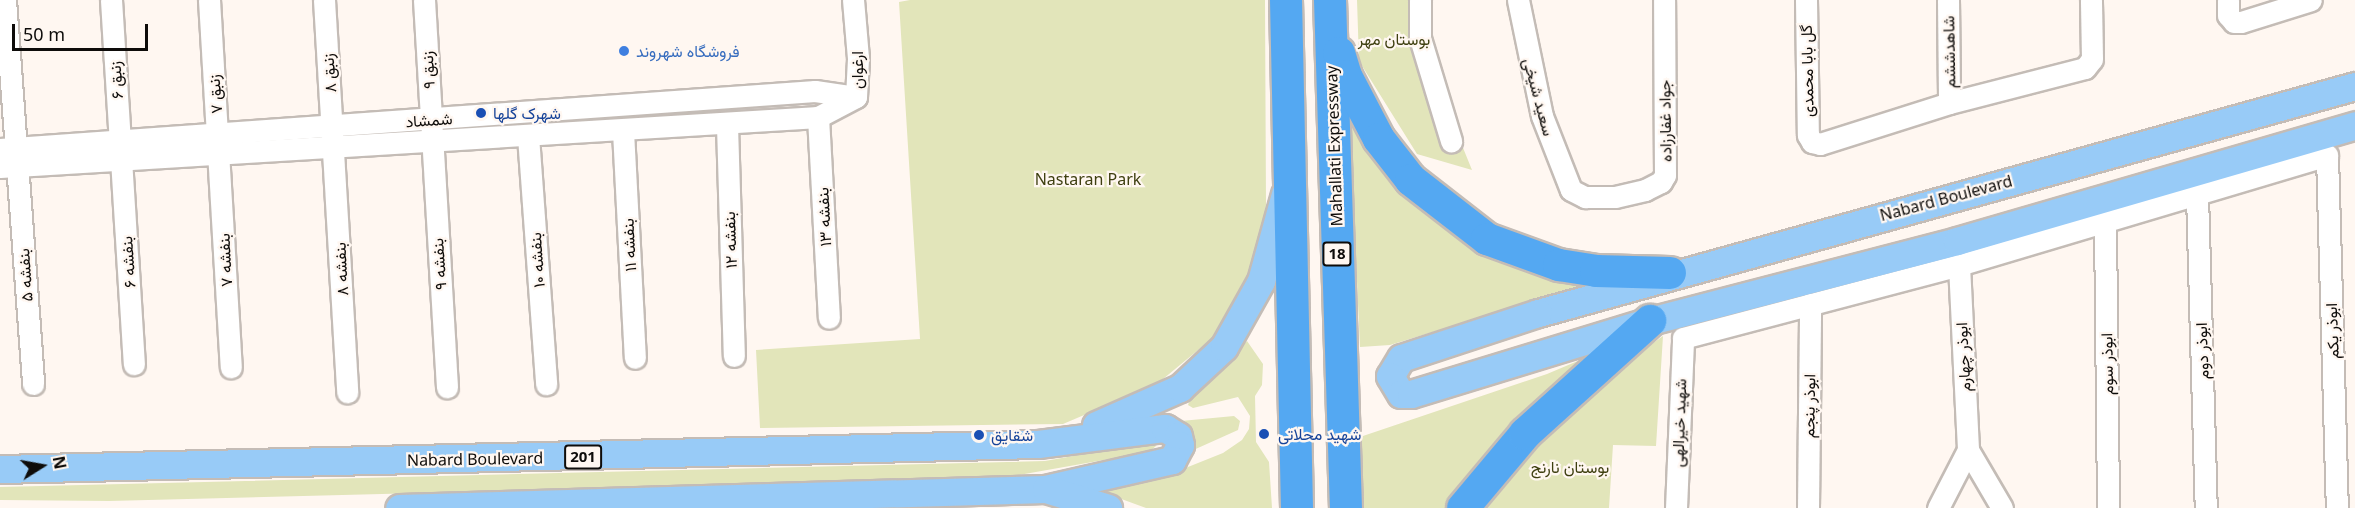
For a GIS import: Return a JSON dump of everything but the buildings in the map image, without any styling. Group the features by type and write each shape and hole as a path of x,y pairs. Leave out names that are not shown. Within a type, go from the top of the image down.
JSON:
{"highway":[{"path":"1286,0 1297,508"},
{"path":"1330,13 1346,76 1379,139 1411,180 1451,214 1487,239 1559,265 1596,271 1670,273"},
{"name":"Mahallati Expressway","path":"1330,13 1346,508"},
{"path":"1463,508 1525,434 1650,321"}],"main road":[{"name":"Nabard Boulevard","path":"1551,352 1412,394 1401,394 1393,387 1390,376 1401,358 1670,273 2354,86"},
{"path":"1538,313 1510,332 1508,342 1513,351 1551,352 1650,321 1957,241 2355,125"},
{"path":"1038,444 1121,418 1180,388 1224,347 1261,281 1289,178"},
{"name":"Nabard Boulevard","path":"0,469 1038,444 1165,428 1178,436 1178,453 1172,460 1045,489"},
{"path":"399,508 1045,489 1108,508"}],"street":[{"name":"بنفشه ۵","path":"5,0 8,157 33,384"},
{"name":"زنبق ۶","path":"111,0 120,150"},
{"name":"زنبق ۷","path":"209,0 218,143"},
{"name":"زنبق ۸","path":"324,0 333,136"},
{"name":"زنبق ۹","path":"424,0 431,130"},
{"name":"ارغوان","path":"818,117 856,97 858,58 853,0"},
{"path":"1420,0 1420,38 1451,141"},
{"name":"سعید شیخی","path":"1518,0 1542,116 1571,190"},
{"name":"جواد غفارزاده","path":"1571,190 1585,197 1615,197 1645,190 1661,182 1665,175 1664,0"},
{"name":"گل بابا محمدی","path":"1806,0 1808,135 1812,142 1820,144 1949,103"},
{"name":"شاهدششم","path":"1948,0 1949,103"},
{"path":"1949,103 2090,65 2091,0"},
{"path":"2228,0 2228,15 2234,22 2241,22 2311,0"},
{"name":"شمشاد","path":"8,157 431,130 815,91 856,97"},
{"name":"شمشاد","path":"431,130 528,136 727,125 818,117"},
{"name":"بنفشه ۱۳","path":"818,117 829,318"},
{"name":"بنفشه ۱۲","path":"727,125 734,356"},
{"name":"بنفشه ۹","path":"431,130 447,387"},
{"name":"بنفشه ۱۱","path":"623,131 635,358"},
{"name":"بنفشه ۸","path":"333,136 347,392"},
{"name":"بنفشه ۱۰","path":"528,136 546,384"},
{"name":"بنفشه ۷","path":"218,143 231,367"},
{"name":"بنفشه ۶","path":"120,150 134,364"},
{"name":"ابوذر یکم","path":"2197,194 2327,155 2337,508"},
{"path":"1810,304 1959,265 2197,194"},
{"name":"ابوذر دوم","path":"2197,194 2206,508"},
{"name":"ابوذر سوم","path":"2105,221 2108,508"},
{"name":"ابوذر چهارم","path":"1959,265 1968,450"},
{"name":"شهید خیرالهی","path":"1676,508 1683,338 1810,304"},
{"name":"ابوذر پنجم","path":"1808,508 1810,304"},
{"path":"1938,508 1968,450"},
{"path":"1968,450 2002,508"}],"green space":[{"name":"Nastaran Park","path":"910,0 1265,0 1266,205 1262,253 1221,331 1157,384 1063,424 760,428 756,350 920,339 899,2"},
{"name":"بوستان مهر","path":"1357,0 1430,0 1431,69 1472,170 1417,154 1359,61"},
{"path":"1349,107 1407,193 1432,218 1459,236 1597,282 1390,345 1360,347"},
{"name":"بوستان نارنج","path":"1663,336 1656,446 1613,445 1609,508 1476,508 1595,384"},
{"path":"1247,341 1263,364 1262,385 1255,396 1256,442 1269,462 1272,508 1146,508 1094,489 1168,475 1223,453 1242,440 1249,429 1250,416 1238,397 1193,408 1188,405 1191,397"},
{"path":"1611,347 1490,455 1447,508 1362,508 1360,437 1547,374"},
{"path":"1234,416 1240,421 1238,430 1189,452 1192,438 1181,421"},
{"path":"1152,442 1156,446 1149,452 1002,478 109,501 0,500 0,487 1045,461"}],"place":[{"name":"فروشگاه شهروند","path":"624,51"},
{"name":"شهرک گلها","path":"481,113"},
{"name":"شهید محلاتی","path":"1264,434"},
{"name":"شقایق","path":"979,435"}]}
